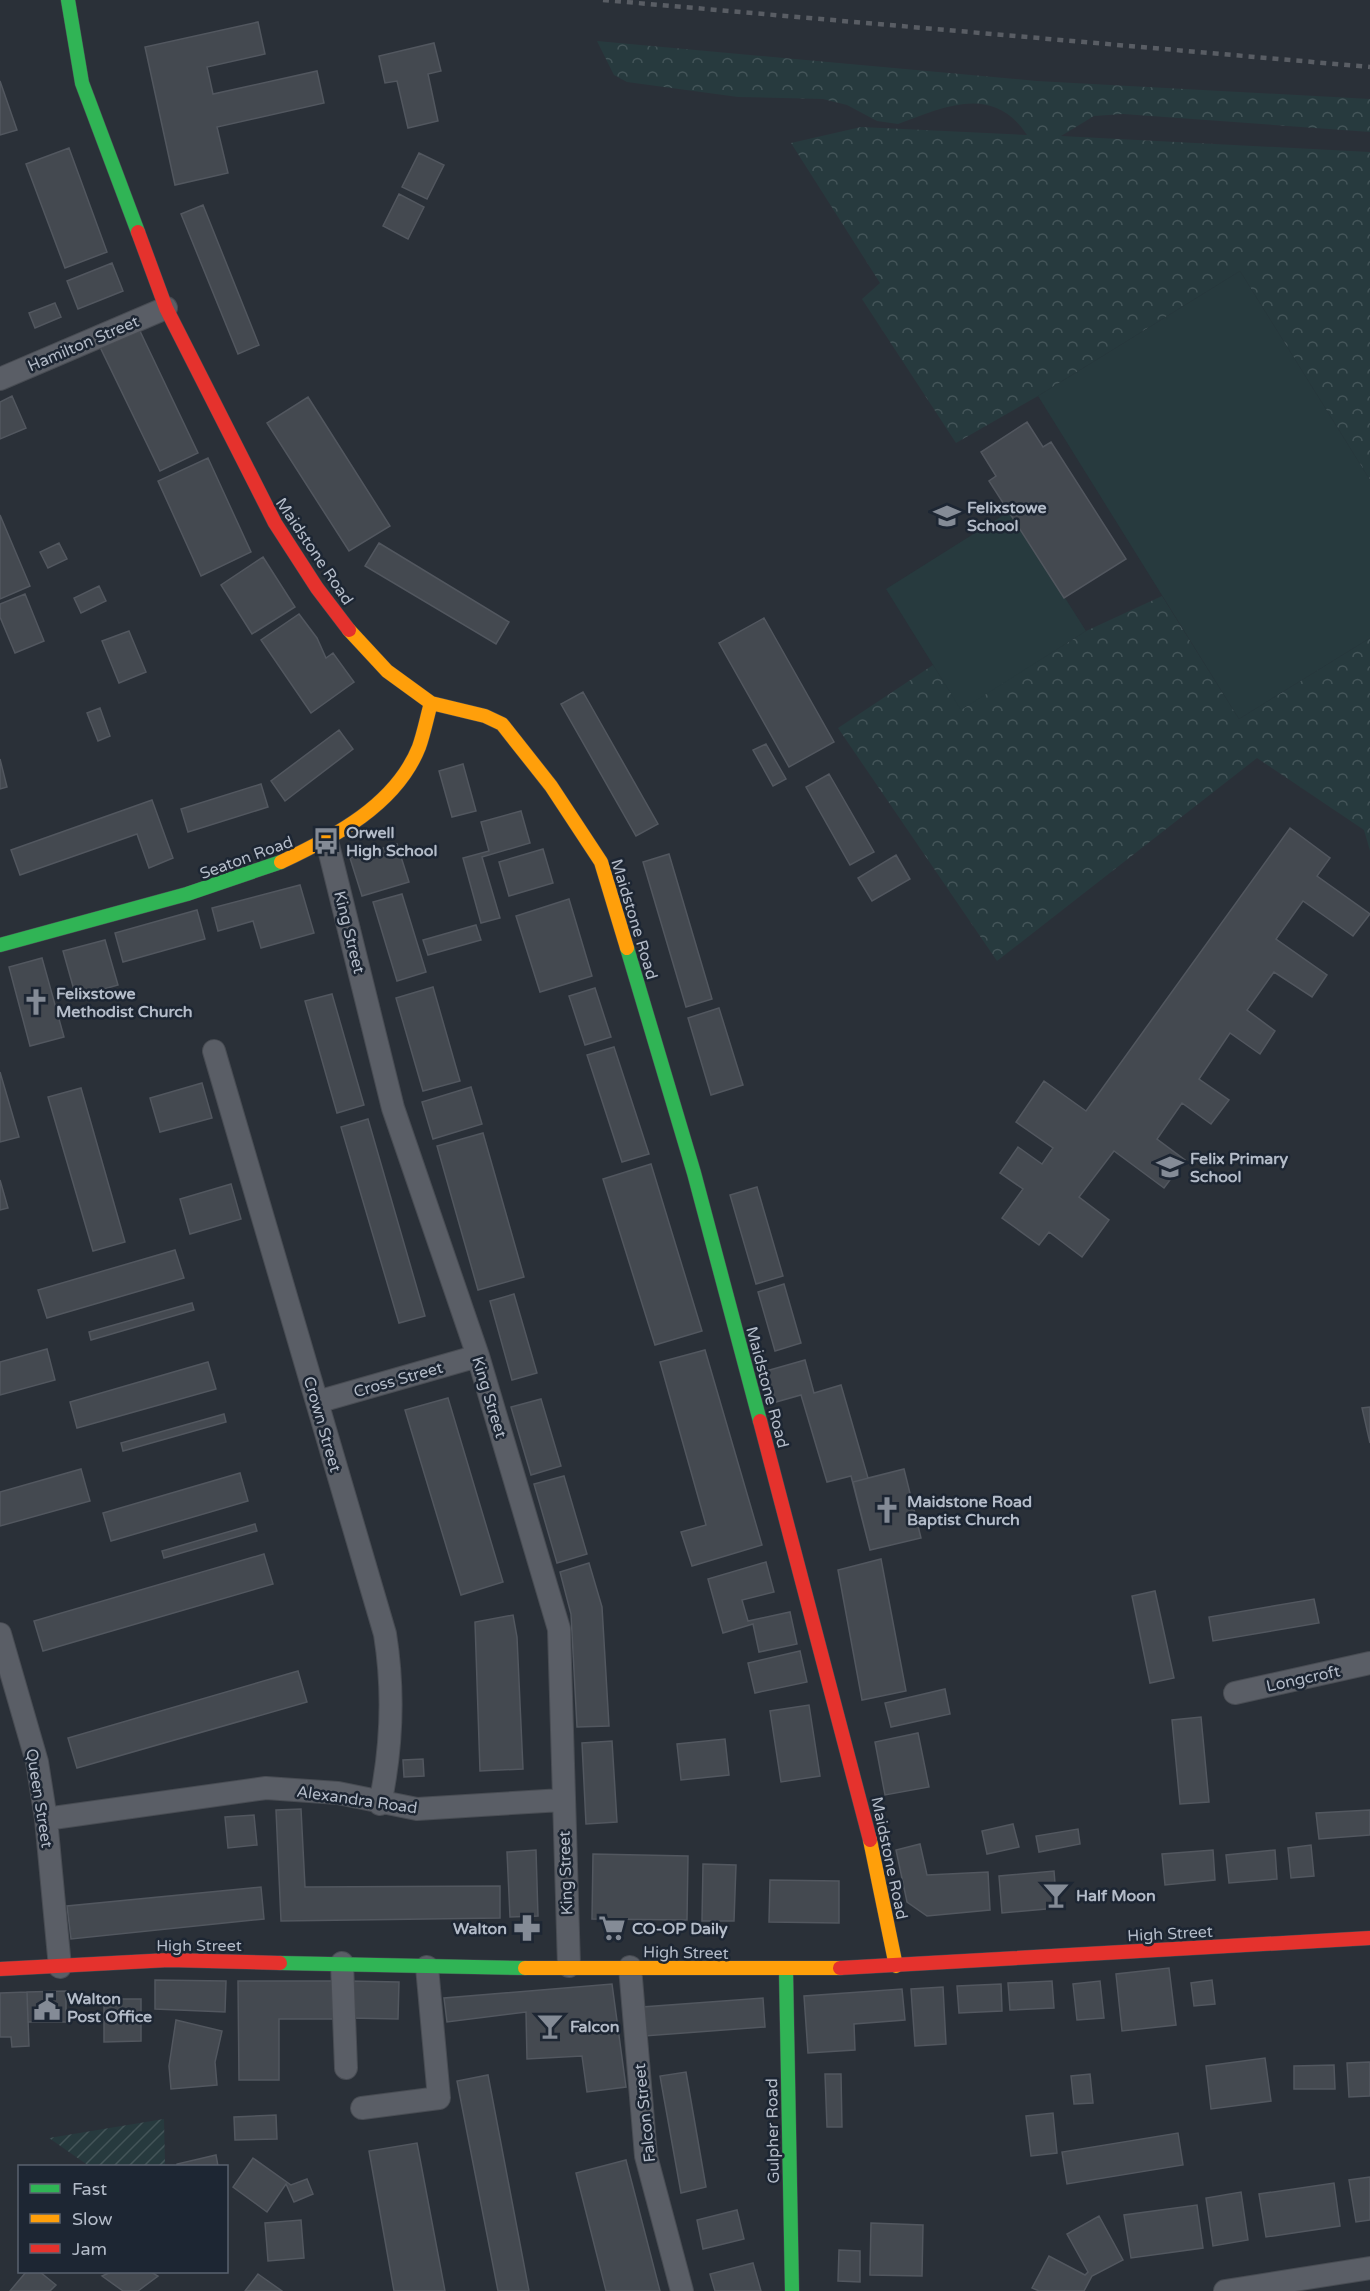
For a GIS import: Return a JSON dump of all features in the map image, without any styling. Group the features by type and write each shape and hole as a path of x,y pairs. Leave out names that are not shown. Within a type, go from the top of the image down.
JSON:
{"street":[{"name":"Maidstone Road","path":"68,0 85,92 166,308 260,498 317,588 352,634 387,671 431,703 485,716 502,724 551,786 601,862 700,1196 863,1808 896,1966"},
{"name":"Hamilton Street","path":"0,379 166,308"},
{"name":"Seaton Road","path":"0,945 238,879 297,857 327,841 360,817 401,777 428,726 431,703"},
{"name":"King Street","path":"327,841 393,1108 478,1356 559,1629 562,1800 569,1966"},
{"name":"Crown Street","path":"214,1051 388,1652 389,1749 380,1804"},
{"name":"Cross Street","path":"317,1402 478,1356"},
{"name":"Queen Street","path":"0,1634 37,1762 46,1820 60,1967"},
{"name":"Longcroft","path":"1235,1693 1370,1663"},
{"name":"Alexandra Road","path":"46,1820 267,1788 338,1793 380,1804 417,1809 562,1800"},
{"name":"High Street","path":"0,1969 168,1960 427,1967 569,1966 786,1970 896,1966 1059,1954 1370,1938"},
{"path":"342,1963 346,2068"},
{"path":"362,2108 439,2098 427,1967"},
{"name":"Falcon Street","path":"630,1967 646,2156 682,2291"},
{"name":"Gulpher Road","path":"786,1970 792,2291"},
{"path":"1225,2291 1370,2268"}],"green space":[{"path":"597,41 1037,81 1370,99 1370,132 1123,114 1094,116 1061,136 1370,152 1370,480 1240,271 1038,396 956,443 862,299 880,283 791,143 861,127 1027,135 1014,119 999,109 983,104 967,104 950,106 898,124 877,121 847,105 823,99 738,97 627,82 614,75"},
{"path":"1240,271 1370,480 1370,638 1239,719 1038,396"},
{"path":"1010,511 1086,631 961,710 886,589"},
{"path":"1162,596 1239,719 1370,638 1370,851 1364,830 1257,758 997,961 838,728 933,665 961,709 1086,631"},
{"path":"164,2119 165,2165 88,2165 49,2138"}],"building":[{"path":"258,22 265,54 207,67 213,94 317,71 324,103 217,127 228,173 175,185 145,47"},
{"path":"434,43 441,71 428,74 438,121 408,128 397,81 385,83 379,56"},
{"path":"0,81 17,130 0,135"},
{"path":"69,148 107,252 65,268 26,164"},
{"path":"419,153 444,165 427,199 402,187"},
{"path":"399,194 424,207 408,239 383,226"},
{"path":"203,205 259,345 238,354 181,214"},
{"path":"112,263 123,291 78,309 67,281"},
{"path":"55,303 61,317 35,328 29,313"},
{"path":"139,329 198,453 160,471 100,347"},
{"path":"12,396 26,428 0,439 0,402"},
{"path":"308,397 390,526 349,551 267,423"},
{"path":"1027,422 1043,447 1051,442 1126,559 1064,598 989,481 996,476 981,452"},
{"path":"208,458 251,552 201,576 158,481"},
{"path":"0,515 30,586 0,599"},
{"path":"59,543 67,559 48,568 40,552"},
{"path":"379,543 509,622 496,644 365,566"},
{"path":"263,557 295,607 252,634 221,585"},
{"path":"99,586 106,601 81,613 74,598"},
{"path":"25,594 44,641 15,653 0,617 0,604"},
{"path":"299,614 317,638 326,658 333,653 354,682 311,713 261,640"},
{"path":"764,618 834,742 789,767 719,643"},
{"path":"129,631 146,672 119,683 102,641"},
{"path":"583,692 658,824 636,836 561,704"},
{"path":"100,708 110,736 98,741 87,713"},
{"path":"339,730 353,749 285,801 271,781"},
{"path":"766,744 786,779 773,786 753,750"},
{"path":"0,759 7,787 0,789"},
{"path":"463,764 476,811 452,817 439,771"},
{"path":"829,774 874,852 850,865 806,787"},
{"path":"261,784 268,807 188,832 181,809"},
{"path":"152,800 173,858 149,868 137,834 20,875 11,850"},
{"path":"521,811 530,843 482,857 500,918 481,923 463,858 489,851 481,822"},
{"path":"1290,828 1330,858 1317,876 1370,914 1353,936 1303,901 1276,939 1327,975 1312,997 1274,972 1247,1010 1275,1031 1260,1054 1230,1033 1199,1079 1229,1100 1211,1124 1182,1103 1157,1139 1185,1160 1164,1188 1114,1151 1079,1197 1109,1220 1082,1257 1049,1232 1039,1245 1002,1218 1023,1189 1000,1173 1018,1147 1042,1164 1053,1148 1016,1122 1044,1081 1086,1111"},
{"path":"397,844 409,882 362,896 350,858"},
{"path":"543,849 553,883 509,896 499,862"},
{"path":"669,854 712,999 686,1007 643,862"},
{"path":"896,855 910,879 872,901 858,878"},
{"path":"300,885 314,933 261,948 253,921 218,931 212,908"},
{"path":"402,894 426,972 397,981 373,902"},
{"path":"569,899 592,976 540,992 516,916"},
{"path":"197,910 205,939 123,962 115,933"},
{"path":"476,925 481,940 428,955 423,940"},
{"path":"105,940 118,985 76,997 63,951"},
{"name":"Felixstowe Methodist Church","path":"42,958 64,1037 30,1046 9,967"},
{"path":"433,987 460,1081 423,1091 396,998"},
{"path":"595,988 611,1037 585,1045 569,996"},
{"path":"332,994 364,1105 337,1113 305,1001"},
{"path":"719,1008 743,1085 711,1095 688,1018"},
{"path":"614,1047 649,1154 622,1162 587,1055"},
{"path":"0,1072 19,1137 0,1142"},
{"path":"202,1083 212,1118 160,1132 150,1098"},
{"path":"471,1087 482,1124 433,1139 422,1102"},
{"path":"81,1088 125,1242 93,1251 48,1097"},
{"path":"368,1119 425,1316 399,1323 341,1127"},
{"path":"483,1133 524,1277 478,1290 437,1146"},
{"path":"651,1164 702,1331 655,1345 603,1179"},
{"path":"0,1180 8,1208 0,1210"},
{"path":"231,1184 241,1219 190,1234 180,1199"},
{"path":"757,1187 783,1276 756,1284 730,1195"},
{"path":"175,1250 184,1278 47,1318 38,1290"},
{"path":"784,1284 801,1343 775,1351 758,1292"},
{"path":"514,1294 537,1373 512,1380 490,1301"},
{"path":"192,1303 194,1310 91,1340 89,1332"},
{"path":"47,1349 55,1380 0,1395 0,1362"},
{"path":"705,1350 762,1545 692,1566 681,1532 706,1525 660,1362"},
{"path":"805,1360 814,1393 841,1385 868,1478 904,1469 921,1538 870,1550 851,1476 827,1482 801,1395 776,1402 766,1371"},
{"path":"208,1362 216,1389 77,1428 70,1402"},
{"path":"448,1398 503,1582 461,1595 405,1410"},
{"path":"541,1399 561,1466 531,1475 511,1407"},
{"path":"1370,1407 1370,1443 1362,1408"},
{"path":"224,1414 226,1422 123,1451 121,1443"},
{"path":"81,1469 90,1501 0,1526 0,1492"},
{"name":"Maidstone Road Baptist Church","path":"904,1469 921,1538 870,1550 853,1482"},
{"path":"240,1473 248,1501 111,1541 103,1513"},
{"path":"564,1476 587,1554 557,1563 534,1484"},
{"path":"255,1524 257,1531 164,1558 162,1551"},
{"path":"264,1554 273,1584 43,1651 34,1621"},
{"path":"881,1559 906,1691 862,1700 838,1570"},
{"path":"766,1562 774,1592 742,1600 748,1621 790,1612 797,1644 759,1652 753,1624 723,1633 708,1579"},
{"path":"589,1563 602,1607 609,1726 577,1727 571,1614 560,1572"},
{"path":"1155,1591 1174,1678 1150,1683 1132,1596"},
{"path":"1314,1599 1319,1623 1213,1641 1209,1617"},
{"path":"513,1615 517,1637 523,1769 480,1771 475,1622"},
{"path":"800,1651 807,1682 755,1693 748,1663"},
{"path":"298,1671 307,1702 77,1768 68,1738"},
{"path":"945,1689 950,1714 891,1727 885,1703"},
{"path":"809,1705 820,1776 781,1782 770,1711"},
{"path":"1201,1717 1209,1802 1180,1804 1172,1720"},
{"path":"918,1733 929,1787 885,1795 875,1742"},
{"path":"725,1739 729,1775 681,1780 677,1744"},
{"path":"612,1741 617,1822 586,1824 582,1743"},
{"path":"423,1759 424,1776 404,1777 403,1760"},
{"path":"301,1809 305,1887 500,1886 500,1918 281,1921 276,1810"},
{"path":"1370,1810 1370,1835 1319,1839 1316,1813"},
{"path":"254,1815 257,1845 228,1848 225,1817"},
{"path":"1013,1824 1019,1847 987,1854 982,1831"},
{"path":"1078,1829 1080,1844 1039,1852 1036,1836"},
{"path":"920,1844 927,1875 988,1872 990,1910 927,1916 907,1902 896,1850"},
{"path":"1311,1845 1314,1876 1291,1878 1288,1848"},
{"path":"536,1850 538,1916 510,1917 507,1852"},
{"path":"1213,1850 1215,1880 1165,1885 1162,1854"},
{"path":"1275,1850 1277,1879 1229,1883 1226,1855"},
{"path":"593,1854 688,1856 687,1920 592,1919"},
{"path":"703,1864 736,1865 734,1921 702,1921"},
{"path":"1054,1871 1057,1908 1002,1913 999,1876"},
{"path":"770,1880 839,1881 839,1923 769,1922"},
{"path":"261,1887 264,1919 71,1939 67,1906"},
{"path":"1169,1968 1176,2025 1122,2031 1116,1974"},
{"path":"155,1980 226,1981 225,2012 155,2009"},
{"path":"1212,1980 1215,2004 1194,2006 1191,1983"},
{"path":"238,1981 336,1981 336,2019 279,2019 279,2080 239,2080"},
{"path":"349,1981 399,1982 398,2019 349,2018"},
{"path":"1052,1981 1054,2008 1010,2010 1008,1983"},
{"path":"1100,1981 1104,2018 1077,2020 1073,1984"},
{"path":"612,1984 626,2087 587,2092 582,2056 527,2059 526,2012 447,2022 444,1998"},
{"path":"1001,1984 1002,2011 959,2013 957,1986"},
{"path":"943,1987 946,2044 915,2046 911,1989"},
{"path":"902,1989 905,2020 854,2024 855,2050 808,2053 804,1996"},
{"name":"Walton Post Office","path":"66,1991 66,2022 28,2022 27,1992"},
{"path":"27,1992 29,2046 12,2047 11,2037 0,2037 0,1993"},
{"path":"763,1998 765,2027 644,2036 642,2007"},
{"path":"104,1999 141,1999 141,2041 104,2042"},
{"path":"176,2020 222,2031 215,2062 217,2085 171,2089 169,2066"},
{"path":"1265,2058 1271,2101 1211,2109 1206,2066"},
{"path":"1370,2062 1370,2096 1349,2097 1347,2063"},
{"path":"1334,2065 1335,2089 1294,2089 1294,2066"},
{"path":"686,2072 706,2187 681,2193 660,2076"},
{"path":"825,2074 841,2074 842,2127 827,2127"},
{"path":"1090,2074 1093,2103 1074,2104 1071,2076"},
{"path":"488,2075 529,2291 498,2291 457,2081"},
{"path":"1053,2113 1057,2153 1031,2156 1026,2116"},
{"path":"276,2115 277,2139 235,2140 234,2117"},
{"path":"1178,2133 1183,2165 1067,2184 1062,2152"},
{"path":"417,2143 445,2291 394,2291 369,2151"},
{"path":"216,2155 218,2165 177,2165"},
{"path":"253,2158 291,2185 307,2179 313,2194 294,2202 286,2184 267,2212 233,2187"},
{"path":"626,2160 660,2291 606,2291 576,2173"},
{"path":"1370,2177 1370,2220 1356,2222 1349,2180"},
{"path":"1334,2183 1340,2226 1266,2237 1259,2194"},
{"path":"1241,2192 1248,2240 1213,2246 1206,2198"},
{"path":"1197,2205 1203,2248 1131,2258 1124,2215"},
{"path":"737,2210 744,2239 703,2249 697,2220"},
{"path":"1099,2216 1123,2260 1092,2276 1084,2291 1039,2291 1032,2288 1049,2256 1085,2275 1088,2272 1067,2234"},
{"path":"301,2220 304,2258 268,2261 265,2223"},
{"path":"871,2223 923,2225 922,2276 870,2275"},
{"path":"839,2250 860,2251 860,2282 838,2281"},
{"path":"753,2263 761,2291 715,2291 710,2274"},
{"path":"25,2273 41,2273 56,2285 50,2291 10,2291"},
{"path":"109,2273 153,2273 158,2276 138,2291 123,2291 102,2276"},
{"path":"258,2274 282,2291 245,2291"}],"railway":[{"path":"603,0 1370,67"}],"traffic: fast":[{"path":"68,0 82,83 138,232"},
{"path":"0,945 187,894 281,862"},
{"path":"627,948 694,1173 760,1421"},
{"path":"280,1963 525,1968"},
{"path":"786,1970 792,2291"}],"traffic: slow":[{"path":"349,630 387,671 431,703 485,716 502,724 551,786 601,862 627,948"},
{"path":"281,862 342,830 361,817 395,786 409,768 419,747 431,703"},
{"path":"870,1840 896,1966"},
{"path":"525,1968 840,1968"}],"traffic: jam":[{"path":"138,232 166,308 275,523 317,588 349,630"},
{"path":"760,1421 870,1840"},
{"path":"840,1968 1370,1938"},
{"path":"0,1969 169,1960 280,1963"}],"place":[{"name":"Felixstowe School","path":"947,516"},
{"name":"Orwell High School","path":"326,841"},
{"name":"Felixstowe Methodist Church","path":"36,1002"},
{"name":"Felix Primary School","path":"1170,1167"},
{"name":"Maidstone Road Baptist Church","path":"887,1510"},
{"name":"Half Moon","path":"1056,1895"},
{"name":"Walton","path":"527,1928"},
{"name":"CO-OP Daily","path":"612,1928"},
{"name":"Walton Post Office","path":"47,2007"},
{"name":"Falcon","path":"550,2026"}]}
